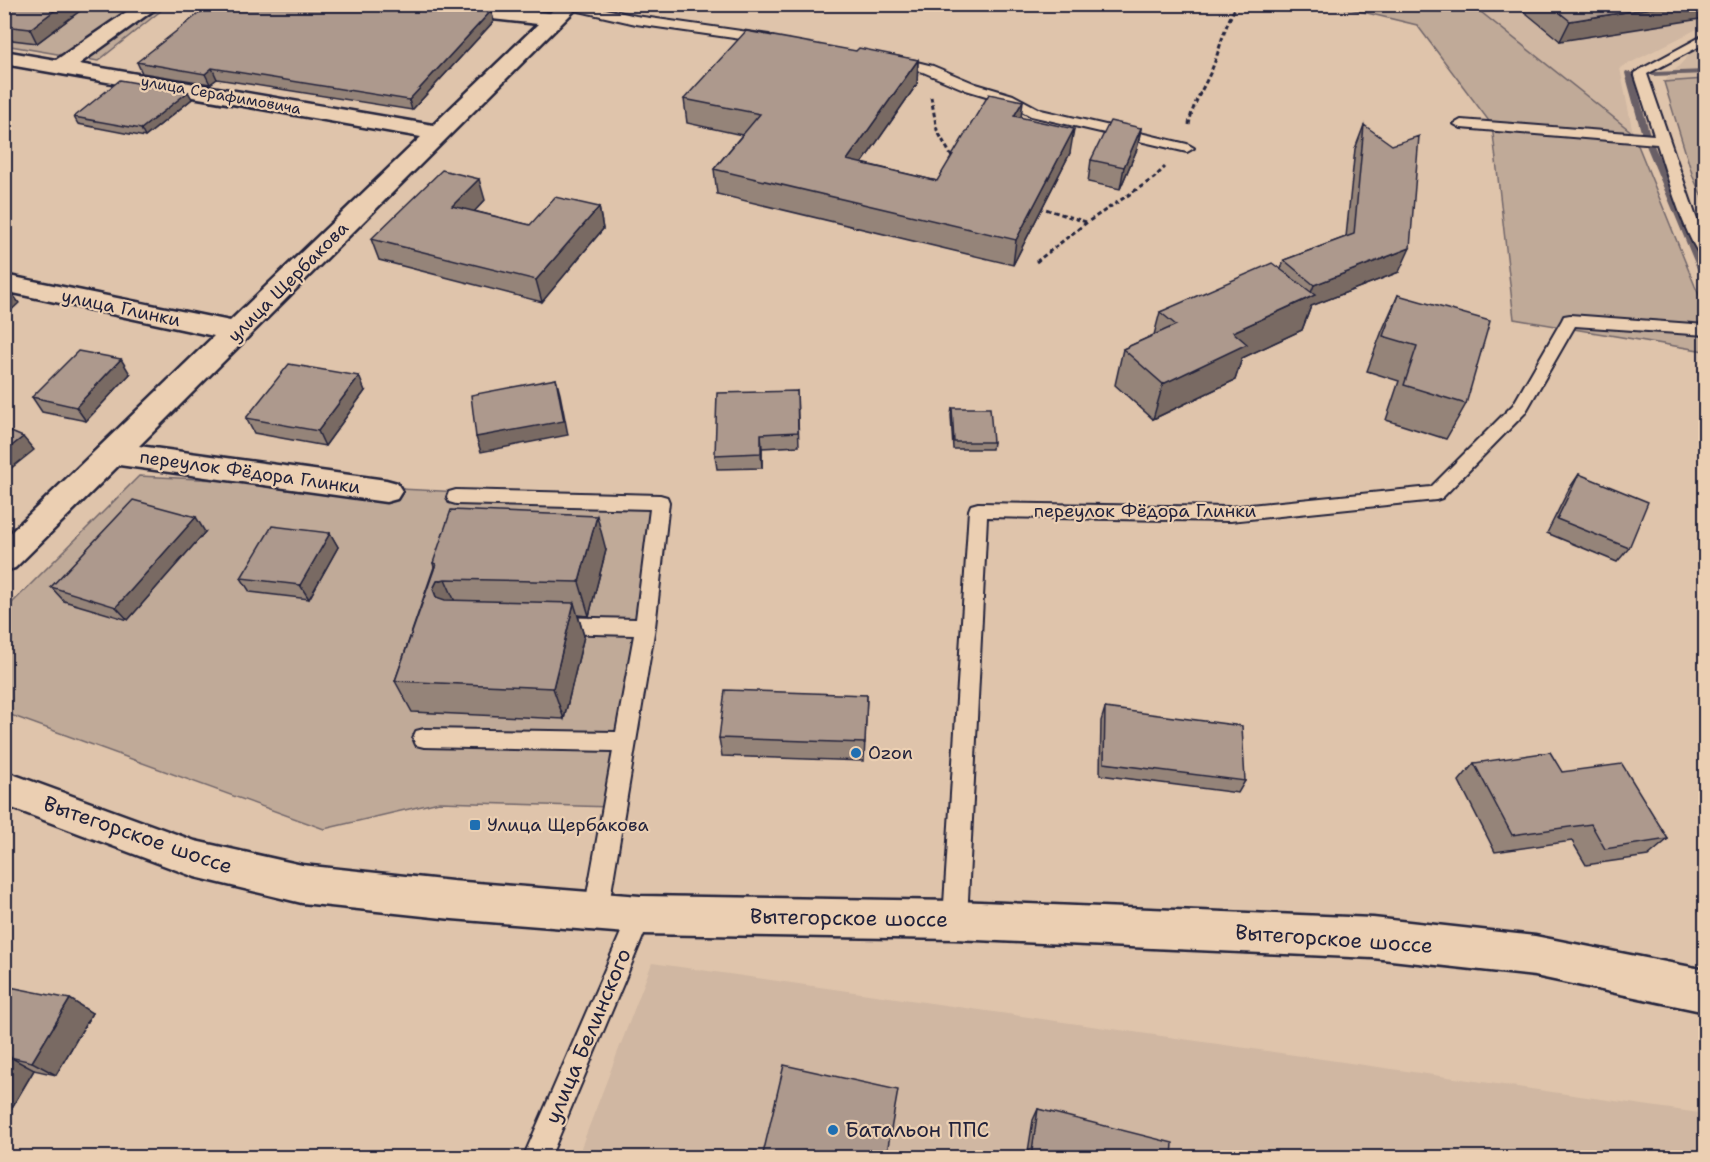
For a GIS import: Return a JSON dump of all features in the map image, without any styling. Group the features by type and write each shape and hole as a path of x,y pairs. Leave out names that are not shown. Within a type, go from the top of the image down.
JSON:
{"street":[{"path":"60,67 153,4"},
{"path":"410,4 566,10"},
{"name":"улица Щербакова","path":"4,559 437,133 566,10"},
{"name":"улица Серафимовича","path":"4,57 437,133"},
{"name":"улица Глинки","path":"4,283 237,332"},
{"name":"переулок Фёдора Глинки","path":"113,453 386,491"},
{"name":"Вытегорское шоссе","path":"4,788 195,859 302,884 452,900 640,915 955,920 1373,938 1535,956 1706,991"}],"lane":[{"path":"566,10 785,41"},
{"path":"1706,38 1640,73 1689,217 1706,254"},
{"path":"875,56 928,69 971,87 1008,98 1036,113 1063,121 1187,148"},
{"path":"1461,124 1662,140"},
{"name":"переулок Фёдора Глинки","path":"955,920 978,510 1230,514 1436,493 1519,409 1570,320 1706,330"},
{"path":"456,497 660,502 645,627 596,911"},
{"path":"541,625 645,627"},
{"path":"424,738 625,742"},
{"name":"улица Белинского","path":"536,1158 640,915"}],"path":[{"path":"928,69 933,112 943,147 956,162"},
{"path":"1037,206 1086,223"}],"shaded area":[{"path":"4,5 168,5 98,61 5,45"},
{"path":"1334,5 1472,5 1633,133 1705,308 1705,351 1514,319 1492,125 1417,25"},
{"path":"1472,5 1705,5 1705,25 1620,68 1633,133"},
{"path":"1705,46 1705,79 1664,82 1691,53"},
{"path":"1706,79 1705,203 1693,177 1664,82"},
{"path":"139,476 660,502 612,807 439,802 324,829 5,713 4,611"},
{"path":"652,963 1706,1114 1705,1158 577,1158"}],"building":[{"path":"4,4 63,4 30,29 4,26"},
{"path":"211,4 429,4 491,11 409,100 212,68 205,74 137,62"},
{"path":"1549,4 1676,4 1570,21"},
{"path":"746,31 856,51 859,48 918,60 847,160 937,181 989,94 1023,101 1014,116 1074,129 1016,240 714,169 760,114 684,99"},
{"path":"120,80 188,92 141,129 74,117"},
{"path":"1110,121 1141,128 1124,167 1091,160"},
{"path":"1364,125 1392,145 1419,136 1410,248 1314,285 1284,260 1354,234"},
{"path":"442,170 479,179 452,206 530,225 555,197 599,207 536,280 371,239"},
{"path":"1272,263 1315,295 1233,332 1247,344 1163,384 1123,349 1176,325 1160,312"},
{"path":"1398,295 1490,321 1466,404 1404,385 1417,346 1383,336"},
{"path":"78,351 121,359 76,407 32,397"},
{"path":"289,364 359,376 318,431 246,418"},
{"path":"556,379 564,421 476,437 471,395"},
{"path":"797,391 798,432 761,434 761,453 715,455 717,393"},
{"path":"952,408 990,408 993,442 954,442"},
{"path":"4,429 23,437 4,452"},
{"path":"1579,474 1648,502 1629,548 1557,519"},
{"path":"133,500 196,517 116,607 51,587"},
{"path":"451,510 597,516 579,582 445,579 437,581 433,589 436,597 445,600 574,603 553,688 395,681 436,564 433,563"},
{"path":"272,526 330,533 300,585 241,578"},
{"path":"725,690 867,695 865,743 719,738"},
{"path":"1105,708 1242,726 1245,781 1104,763"},
{"path":"1550,752 1562,772 1622,764 1668,839 1605,849 1591,824 1512,835 1474,763"},
{"path":"10,987 70,999 32,1062 10,1057 4,1067 4,995"},
{"name":"Батальон ППС","path":"784,1065 898,1090 886,1158 762,1158"},
{"path":"1038,1109 1173,1143 1172,1158 1031,1158"}],"waterway":[{"path":"1653,74 1706,72"},
{"path":"1629,73 1646,135"},
{"path":"1649,143 1706,278"}],"place":[{"name":"Ozon","path":"856,753"},
{"name":"Улица Щербакова","path":"475,825"},
{"name":"Батальон ППС","path":"833,1130"}]}
